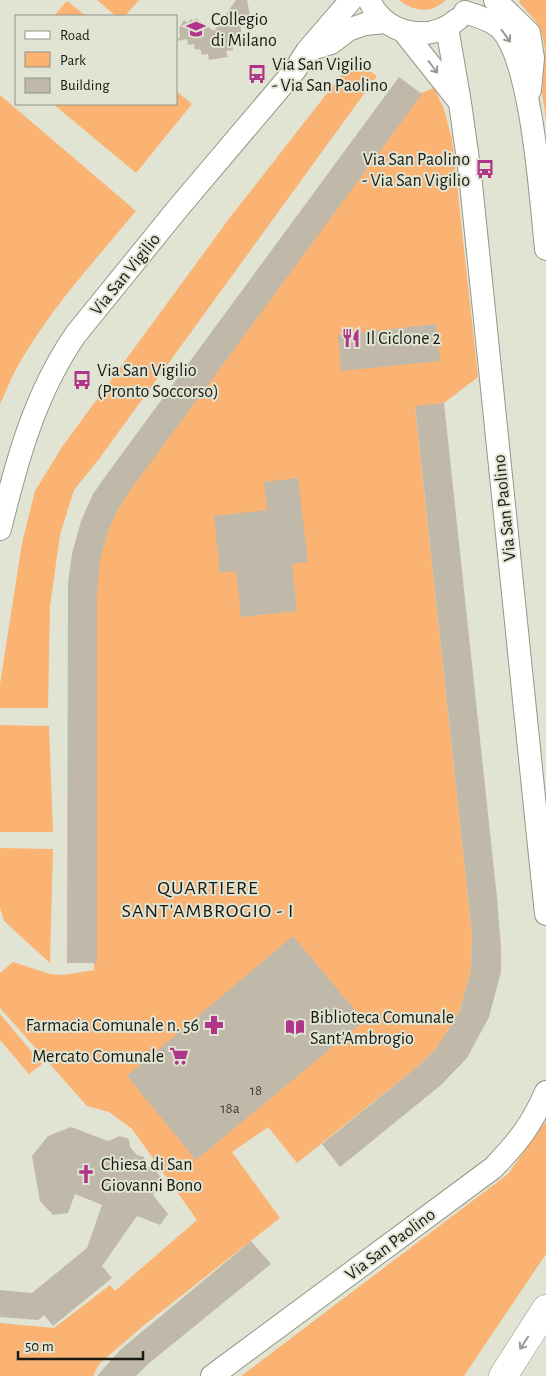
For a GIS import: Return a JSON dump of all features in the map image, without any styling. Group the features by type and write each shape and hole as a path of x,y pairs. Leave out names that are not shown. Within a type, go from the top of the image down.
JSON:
{"highway":[{"path":"503,1376 546,1310"}],"street":[{"name":"Via San Vigilio","path":"0,529 14,470 31,420 46,384 62,355 76,334 179,207 295,70 307,51 351,0"},
{"path":"369,0 374,9 395,27 460,103"},
{"path":"495,0 529,34 532,58 529,103"},
{"path":"307,51 331,43 348,30 365,24 395,27 414,34 428,34 447,27 468,6 490,21 505,34 512,45 529,103 546,249"},
{"name":"Via San Paolino","path":"447,27 471,183 546,914"},
{"name":"Via San Paolino","path":"212,1376 493,1168 518,1143 536,1116 546,1092"}],"green space":[{"path":"97,0 139,0 126,15 115,15"},
{"path":"399,0 446,0 434,8 422,10 411,7"},
{"path":"520,0 546,0 546,120 542,92 545,49 542,34 537,23 519,2"},
{"path":"67,1 85,15 55,15"},
{"path":"353,60 377,76 99,459 74,490 60,535 50,606 48,708 0,708 0,684 22,543 35,491 62,447 228,220"},
{"path":"434,88 444,109 452,139 478,377 444,403 415,407 472,934 471,970 460,1010 435,1050 417,1067 297,1163 268,1127 232,1152 280,1218 143,1326 99,1364 93,1376 0,1376 0,1323 54,1328 110,1285 115,1291 197,1220 132,1129 109,1112 87,1106 0,1008 0,973 13,962 50,974 63,975 94,970 94,595 98,559 107,529 128,491 421,93"},
{"path":"178,93 192,104 136,173 54,105 178,105"},
{"path":"0,95 136,211 71,289 41,330 14,373 0,404"},
{"path":"0,725 49,726 53,832 0,832"},
{"path":"0,848 53,849 50,963 4,921 0,908"},
{"path":"0,1014 42,1064 29,1074 0,1040"},
{"path":"546,1121 546,1254 464,1376 241,1376 508,1174"}],"building":[{"name":"Collegio di Milano","path":"236,0 247,0 250,15 239,17 242,36 237,37 237,42 232,44 233,50 226,51 228,57 209,60 208,54 202,55 200,49 195,50 194,44 188,45 187,39 178,41 180,36 179,28 184,20 188,23 191,19 194,21 196,18 214,31"},
{"path":"399,77 422,94 129,492 109,529 100,559 97,595 97,963 67,963 68,583 72,554 81,521 93,494 107,474"},
{"path":"436,324 440,361 341,371 338,335"},
{"path":"444,403 497,898 501,972 489,1017 467,1058 441,1085 340,1167 322,1144 417,1067 435,1050 460,1010 471,970 472,934 415,406"},
{"path":"298,478 308,562 292,564 297,611 241,617 236,571 220,573 214,516 267,510 264,482"},
{"path":"293,936 364,1021 196,1160 127,1076"},
{"path":"71,1127 108,1141 120,1136 129,1139 130,1147 137,1155 144,1157 146,1166 155,1170 163,1180 153,1195 168,1214 160,1225 137,1216 102,1266 112,1278 53,1326 44,1315 38,1320 0,1317 0,1290 32,1293 87,1248 102,1205 75,1194 68,1213 53,1215 40,1201 32,1156 48,1136"},
{"path":"251,1241 271,1264 148,1364 136,1376 97,1376 120,1350"}],"place":[{"name":"Collegio di Milano","path":"196,29"},
{"name":"Via San Vigilio - Via San Paolino","path":"257,74"},
{"name":"Via San Paolino - Via San Vigilio","path":"485,169"},
{"name":"Il Ciclone 2","path":"351,338"},
{"name":"Via San Vigilio (Pronto Soccorso)","path":"82,380"},
{"name":"Farmacia Comunale n. 56","path":"214,1025"},
{"name":"Biblioteca Comunale Sant'Ambrogio","path":"295,1027"},
{"name":"Mercato Comunale","path":"179,1056"},
{"name":"Chiesa di San Giovanni Bono","path":"86,1174"}],"district":[{"name":"QUARTIERE SANT'AMBROGIO - I","path":"208,898"}]}
